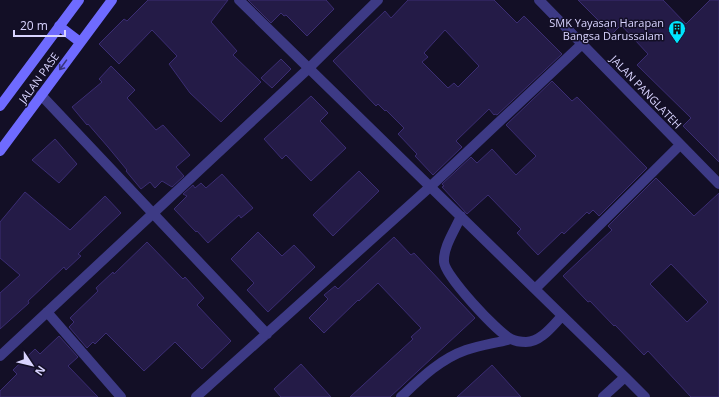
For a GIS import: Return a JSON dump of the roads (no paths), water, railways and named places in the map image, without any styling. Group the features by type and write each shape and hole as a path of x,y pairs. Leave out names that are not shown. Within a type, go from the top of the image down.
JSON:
{"street":[{"name":"JALAN PASE","path":"0,106 79,0"},
{"name":"JALAN PASE","path":"0,151 112,0"},
{"path":"240,0 645,397"},
{"path":"0,356 309,68 378,0"},
{"name":"JALAN PANGLATEH","path":"539,0 719,184"},
{"path":"59,26 80,42"},
{"path":"196,397 431,186 582,44"},
{"path":"41,95 266,334"},
{"path":"535,289 680,145"},
{"path":"461,216 444,253 444,263 447,271 462,292 511,339"},
{"path":"47,312 121,397"},
{"path":"401,397 428,372 448,358 466,350 511,339 527,342 540,337 562,316"},
{"path":"603,397 625,377"}],"place":[{"name":"SMK Yayasan Harapan Bangsa Darussalam","path":"677,44"}]}
